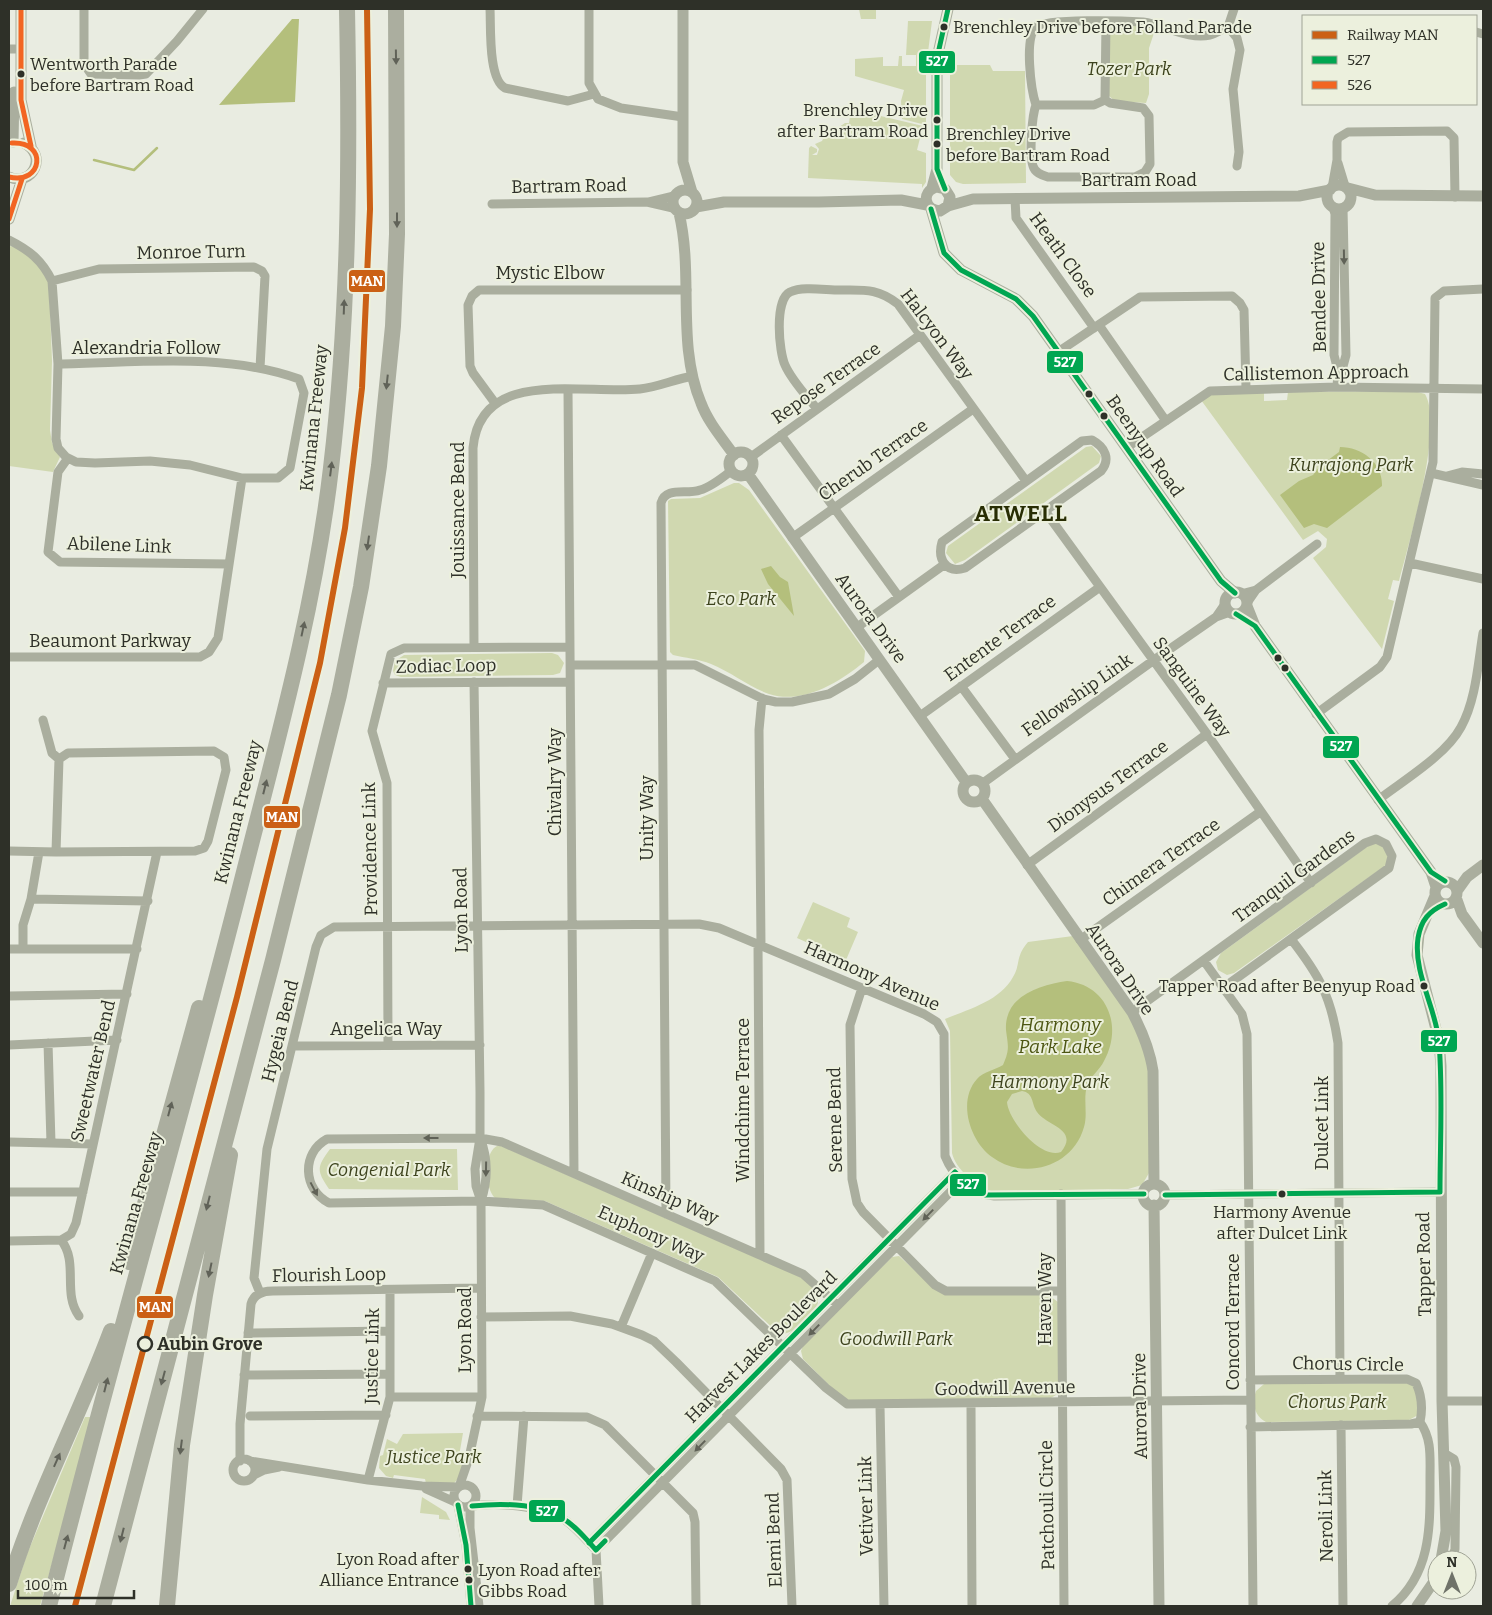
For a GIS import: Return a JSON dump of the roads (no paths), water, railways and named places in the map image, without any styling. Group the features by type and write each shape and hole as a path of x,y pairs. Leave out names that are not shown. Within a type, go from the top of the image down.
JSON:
{"highway":[{"name":"Kwinana Freeway","path":"49,1606 122,1320 170,1157 235,905 288,698 313,582 331,468 344,301 350,128 347,9"},
{"path":"103,1606 215,1176 236,1106 339,695 361,587 379,466 393,326 397,234 396,9"},
{"path":"9,1584 25,1534 76,1419 110,1332 191,1032 225,923 235,905"},
{"path":"166,1606 182,1444 205,1295 236,1120 236,1106"},
{"path":"170,1580 172,1606"}],"street":[{"path":"15,9 12,49 11,144 19,142 31,146"},
{"path":"9,176 22,179 30,175 36,168 36,154 31,146 21,100 21,9"},
{"path":"84,9 84,64 92,74 146,74 177,41 199,10"},
{"path":"490,9 494,73 499,84 505,88 568,101 594,94"},
{"path":"588,9 589,82 594,94 602,103 683,117"},
{"path":"683,9 683,162 675,194 685,210"},
{"path":"946,208 940,211 929,207 926,201 938,169 937,58 948,9"},
{"path":"1105,100 1110,104 1143,108 1149,116 1150,164 1145,172 1135,177 1048,178 1038,174 1033,166 1032,114 1036,105 1031,90 1030,36 1037,26 1048,21 1144,22 1192,35 1211,35 1228,27 1234,9"},
{"path":"1105,100 1106,22"},
{"path":"1228,27 1238,38 1240,50 1233,89 1239,152 1237,166"},
{"path":"1036,105 1094,105 1105,100"},
{"path":"1339,206 1327,197 1331,189 1337,160 1337,142 1348,132 1447,131 1454,138 1455,197"},
{"path":"1337,160 1346,187 1351,194 1339,206"},
{"path":"683,162 693,193 685,210 688,342 693,376 696,391 707,416 734,455"},
{"path":"938,169 950,202 938,230"},
{"path":"9,219 22,179"},
{"name":"Bartram Road","path":"947,191 973,199 1015,199 1305,196 1331,189 1337,185 1346,187"},
{"path":"930,190 941,187 947,191"},
{"path":"1346,187 1375,195 1483,196"},
{"name":"Bartram Road","path":"647,202 675,194 684,189 724,202"},
{"name":"Bartram Road","path":"901,200 930,190"},
{"path":"1339,206 1375,195"},
{"name":"Bartram Road","path":"1305,196 1339,206"},
{"name":"Bartram Road","path":"946,208 973,199"},
{"name":"Heath Close","path":"1015,199 1016,218 1166,421"},
{"name":"Bartram Road","path":"492,204 647,202 685,210 724,202 901,200 929,207"},
{"name":"Bendee Drive","path":"1339,206 1346,355 1342,370 1341,387"},
{"name":"Beenyup Road","path":"929,207 944,253 961,270 1016,298 1033,316 1236,603 1255,626 1316,714 1483,944"},
{"path":"9,240 36,255 52,281 58,364 56,439 58,448 68,458 95,464 150,461 190,465 242,478"},
{"name":"Monroe Turn","path":"52,281 99,269 254,267 262,271 266,276 260,368"},
{"path":"1316,714 1380,667 1386,660 1433,462 1436,298 1444,291 1483,289"},
{"name":"Mystic Elbow","path":"495,403 470,366 468,305 472,296 479,290 687,290"},
{"name":"Halcyon Way","path":"817,409 784,364 779,309 789,293 800,290 871,290 886,294 898,304 1026,481"},
{"path":"1058,352 1140,297 1232,296 1240,303 1244,310 1246,388"},
{"name":"Repose Terrace","path":"751,457 920,335"},
{"name":"Alexandria Follow","path":"58,364 215,362 277,371 299,380 304,393 290,468 278,478 242,478"},
{"name":"Jouissance Bend","path":"474,647 472,448 474,433 482,415 495,403 513,393 532,390 640,389 693,376"},
{"name":"Callistemon Approach","path":"1126,448 1210,391 1246,388 1341,387 1483,389"},
{"name":"Chivalry Way","path":"568,390 574,1173"},
{"name":"Cherub Terrace","path":"792,538 973,409"},
{"path":"780,435 899,597"},
{"path":"1092,440 1101,445 1106,454 1106,465 1101,471 965,568 956,571 948,568 941,559 940,550 942,542 1026,481 1082,441 1092,440"},
{"path":"745,453 751,457 753,468 748,474 741,476 731,471 730,460 734,455 745,453"},
{"name":"Abilene Link","path":"68,458 58,472 48,552 60,562 229,564"},
{"name":"Unity Way","path":"666,1214 662,500 669,492 702,490 731,471"},
{"path":"1447,476 1462,472 1483,474"},
{"name":"Aurora Drive","path":"748,474 966,782"},
{"path":"1431,474 1483,485"},
{"name":"Beaumont Parkway","path":"9,658 200,657 209,652 218,638 242,478"},
{"name":"Sanguine Way","path":"1045,511 1207,734 1311,883"},
{"path":"1236,603 1317,544"},
{"path":"1410,562 1483,579"},
{"path":"856,628 945,564"},
{"name":"Entente Terrace","path":"920,716 1100,587"},
{"name":"Fellowship Link","path":"982,783 1236,603"},
{"path":"1378,800 1442,750 1461,728 1469,708 1483,633"},
{"name":"Zodiac Loop","path":"570,647 474,647 398,650 391,654 383,683 570,682"},
{"path":"570,665 695,665 762,698 776,702 792,702 820,696 855,679 880,660"},
{"name":"Lyon Road","path":"459,1487 469,1458 482,1397 481,1201 476,1186 474,1169 480,1138 480,1045 474,682"},
{"name":"Providence Link","path":"383,683 372,731 386,782 388,1045"},
{"path":"961,686 1015,759"},
{"name":"Windchime Terrace","path":"760,1255 759,730 762,698"},
{"path":"43,720 52,753 59,759"},
{"name":"Dionysus Terrace","path":"1027,865 1207,734"},
{"path":"9,851 195,851 204,848 208,841 226,770 224,757 214,751 68,753 59,759"},
{"path":"56,852 59,759"},
{"path":"976,779 982,783 986,790 982,799 973,802 965,797 963,788 966,782 976,779"},
{"name":"Aurora Drive","path":"982,799 1132,1012 1145,1041 1153,1071 1154,1184"},
{"name":"Chimera Terrace","path":"1080,940 1260,812"},
{"name":"Tranquil Gardens","path":"1132,1012 1371,840 1381,840 1391,850 1392,862 1389,868 1290,938 1224,988"},
{"path":"23,949 23,926 31,900 39,852"},
{"name":"Sweetwater Bend","path":"61,1240 71,1234 83,1192 148,901 157,852"},
{"name":"Tapper Road","path":"1443,1550 1446,1531 1442,1401 1439,1041 1417,955 1417,944 1419,934 1430,912 1447,893 1483,865"},
{"path":"31,900 148,901"},
{"name":"Harmony Avenue","path":"478,926 710,925 924,1014 937,1022 944,1034 944,1149 946,1160 973,1190 985,1195 1144,1194"},
{"name":"Hygeia Bend","path":"260,1293 254,1278 265,1164 320,935 334,927 478,926"},
{"name":"Dulcet Link","path":"1290,938 1315,969 1325,989 1338,1043 1340,1380"},
{"path":"9,948 137,950"},
{"name":"Concord Terrace","path":"1204,961 1242,1014 1247,1034 1252,1606"},
{"name":"Serene Bend","path":"862,988 850,1025 852,1179 857,1203 935,1285 946,1290 1061,1291"},
{"path":"9,996 127,994"},
{"path":"9,1045 117,1040"},
{"path":"48,1043 51,1143"},
{"name":"Angelica Way","path":"293,1046 480,1045"},
{"name":"Kinship Way","path":"480,1138 502,1142 803,1274 834,1302"},
{"name":"Euphony Way","path":"480,1138 327,1139 316,1148 308,1168 308,1178 319,1198 329,1203 481,1201 543,1205 722,1286 788,1350"},
{"path":"9,1142 93,1144"},
{"name":"Harvest Lakes Boulevard","path":"893,1243 955,1172"},
{"name":"Harvest Lakes Boulevard","path":"593,1547 661,1479 729,1416 788,1350 893,1243 962,1180"},
{"path":"1154,1184 1162,1187 1165,1195 1162,1203 1154,1205 1146,1202 1144,1194 1147,1187 1154,1184"},
{"path":"9,1192 83,1192"},
{"path":"1165,1195 1440,1192"},
{"name":"Haven Way","path":"1061,1194 1062,1403"},
{"name":"Aurora Drive","path":"1154,1205 1158,1402 1159,1606"},
{"path":"9,1241 61,1240 69,1254 71,1301 79,1316"},
{"path":"621,1327 652,1253"},
{"name":"Flourish Loop","path":"240,1461 239,1443 251,1304 252,1299 260,1293 481,1288"},
{"name":"Justice Link","path":"368,1480 390,1397 390,1290"},
{"name":"Elemi Bend","path":"481,1316 570,1316 621,1327 654,1342 729,1416 780,1469 787,1480 792,1606"},
{"path":"248,1333 390,1331"},
{"name":"Harvest Lakes Boulevard","path":"661,1479 722,1409 788,1350"},
{"name":"Goodwill Avenue","path":"788,1350 838,1400 856,1406 1250,1400"},
{"path":"244,1375 390,1374"},
{"name":"Chorus Circle","path":"1250,1380 1406,1379 1416,1382 1421,1393 1422,1412 1420,1422"},
{"path":"390,1397 482,1397"},
{"path":"1442,1401 1483,1401"},
{"name":"Patchouli Circle","path":"1062,1403 1064,1606"},
{"path":"971,1405 972,1606"},
{"name":"Vetiver Link","path":"880,1406 884,1606"},
{"path":"250,1416 386,1415"},
{"path":"477,1416 587,1417 597,1420 622,1440 693,1513 695,1522 696,1606"},
{"path":"517,1506 524,1416"},
{"path":"1250,1426 1411,1424 1420,1422 1429,1438 1429,1542 1416,1579 1402,1598 1392,1606"},
{"name":"Neroli Link","path":"1341,1425 1343,1606"},
{"path":"1444,1453 1454,1459 1456,1466 1455,1550"},
{"name":"Lyon Road","path":"469,1458 474,1489"},
{"path":"282,1466 264,1470 247,1481 236,1477 234,1468 240,1461 250,1461 282,1466 368,1480 474,1489 503,1503 561,1518 593,1547 599,1606"},
{"path":"250,1461 254,1466 254,1475"},
{"path":"422,1486 463,1508 503,1503"},
{"path":"459,1487 454,1494 466,1545 471,1606"},
{"path":"474,1489 476,1500 471,1506 470,1528 479,1606"},
{"path":"1418,1606 1427,1594"}],"water":[{"path":"292,19 299,19 295,102 219,105"},
{"path":"1340,447 1356,450 1370,458 1379,470 1382,486 1327,528 1314,524 1304,528 1280,495 1299,481 1313,475 1320,466 1339,452"},
{"path":"771,566 780,577 788,582 794,616 768,584 761,569"},
{"name":"Harmony Park Lake","path":"1067,981 1081,984 1093,990 1102,999 1108,1010 1111,1022 1110,1048 1087,1086 1085,1122 1078,1141 1069,1152 1046,1166 1032,1169 1018,1168 1005,1164 984,1150 972,1131 967,1109 968,1098 971,1088 977,1079 1003,1065 1008,1048 1006,1030 1007,1018 1011,1008 1018,1000 1036,989","holes":["1022,1091 1029,1094 1035,1109 1041,1117 1064,1133 1066,1144 1061,1152 1053,1153 1035,1144 1013,1119 1007,1102 1012,1094"]}],"waterway":[{"path":"94,160 134,170 157,148"}],"rail line":[{"name":"MAN","path":"75,1606 237,997 320,663 345,528 362,388 370,209 367,9"}],"place":[{"name":"Brenchley Drive before Folland Parade","path":"944,27"},
{"name":"Wentworth Parade before Bartram Road","path":"21,74"},
{"name":"Brenchley Drive after Bartram Road","path":"937,120"},
{"name":"Brenchley Drive before Bartram Road","path":"937,144"},
{"name":"Tapper Road after Beenyup Road","path":"1424,986"},
{"name":"Harmony Avenue after Dulcet Link","path":"1282,1194"},
{"name":"Aubin Grove","path":"145,1344"},
{"name":"Lyon Road after Alliance Entrance","path":"468,1569"},
{"name":"Lyon Road after Gibbs Road","path":"469,1580"}],"district":[{"name":"ATWELL","path":"1021,513"}],"park label":[{"name":"Tozer Park","path":"1129,69"},
{"name":"Kurrajong Park","path":"1351,465"},
{"name":"Eco Park","path":"741,599"},
{"name":"Harmony Park","path":"1050,1082"},
{"name":"Congenial Park","path":"389,1170"},
{"name":"Goodwill Park","path":"896,1339"},
{"name":"Chorus Park","path":"1337,1402"},
{"name":"Justice Park","path":"434,1457"}]}
